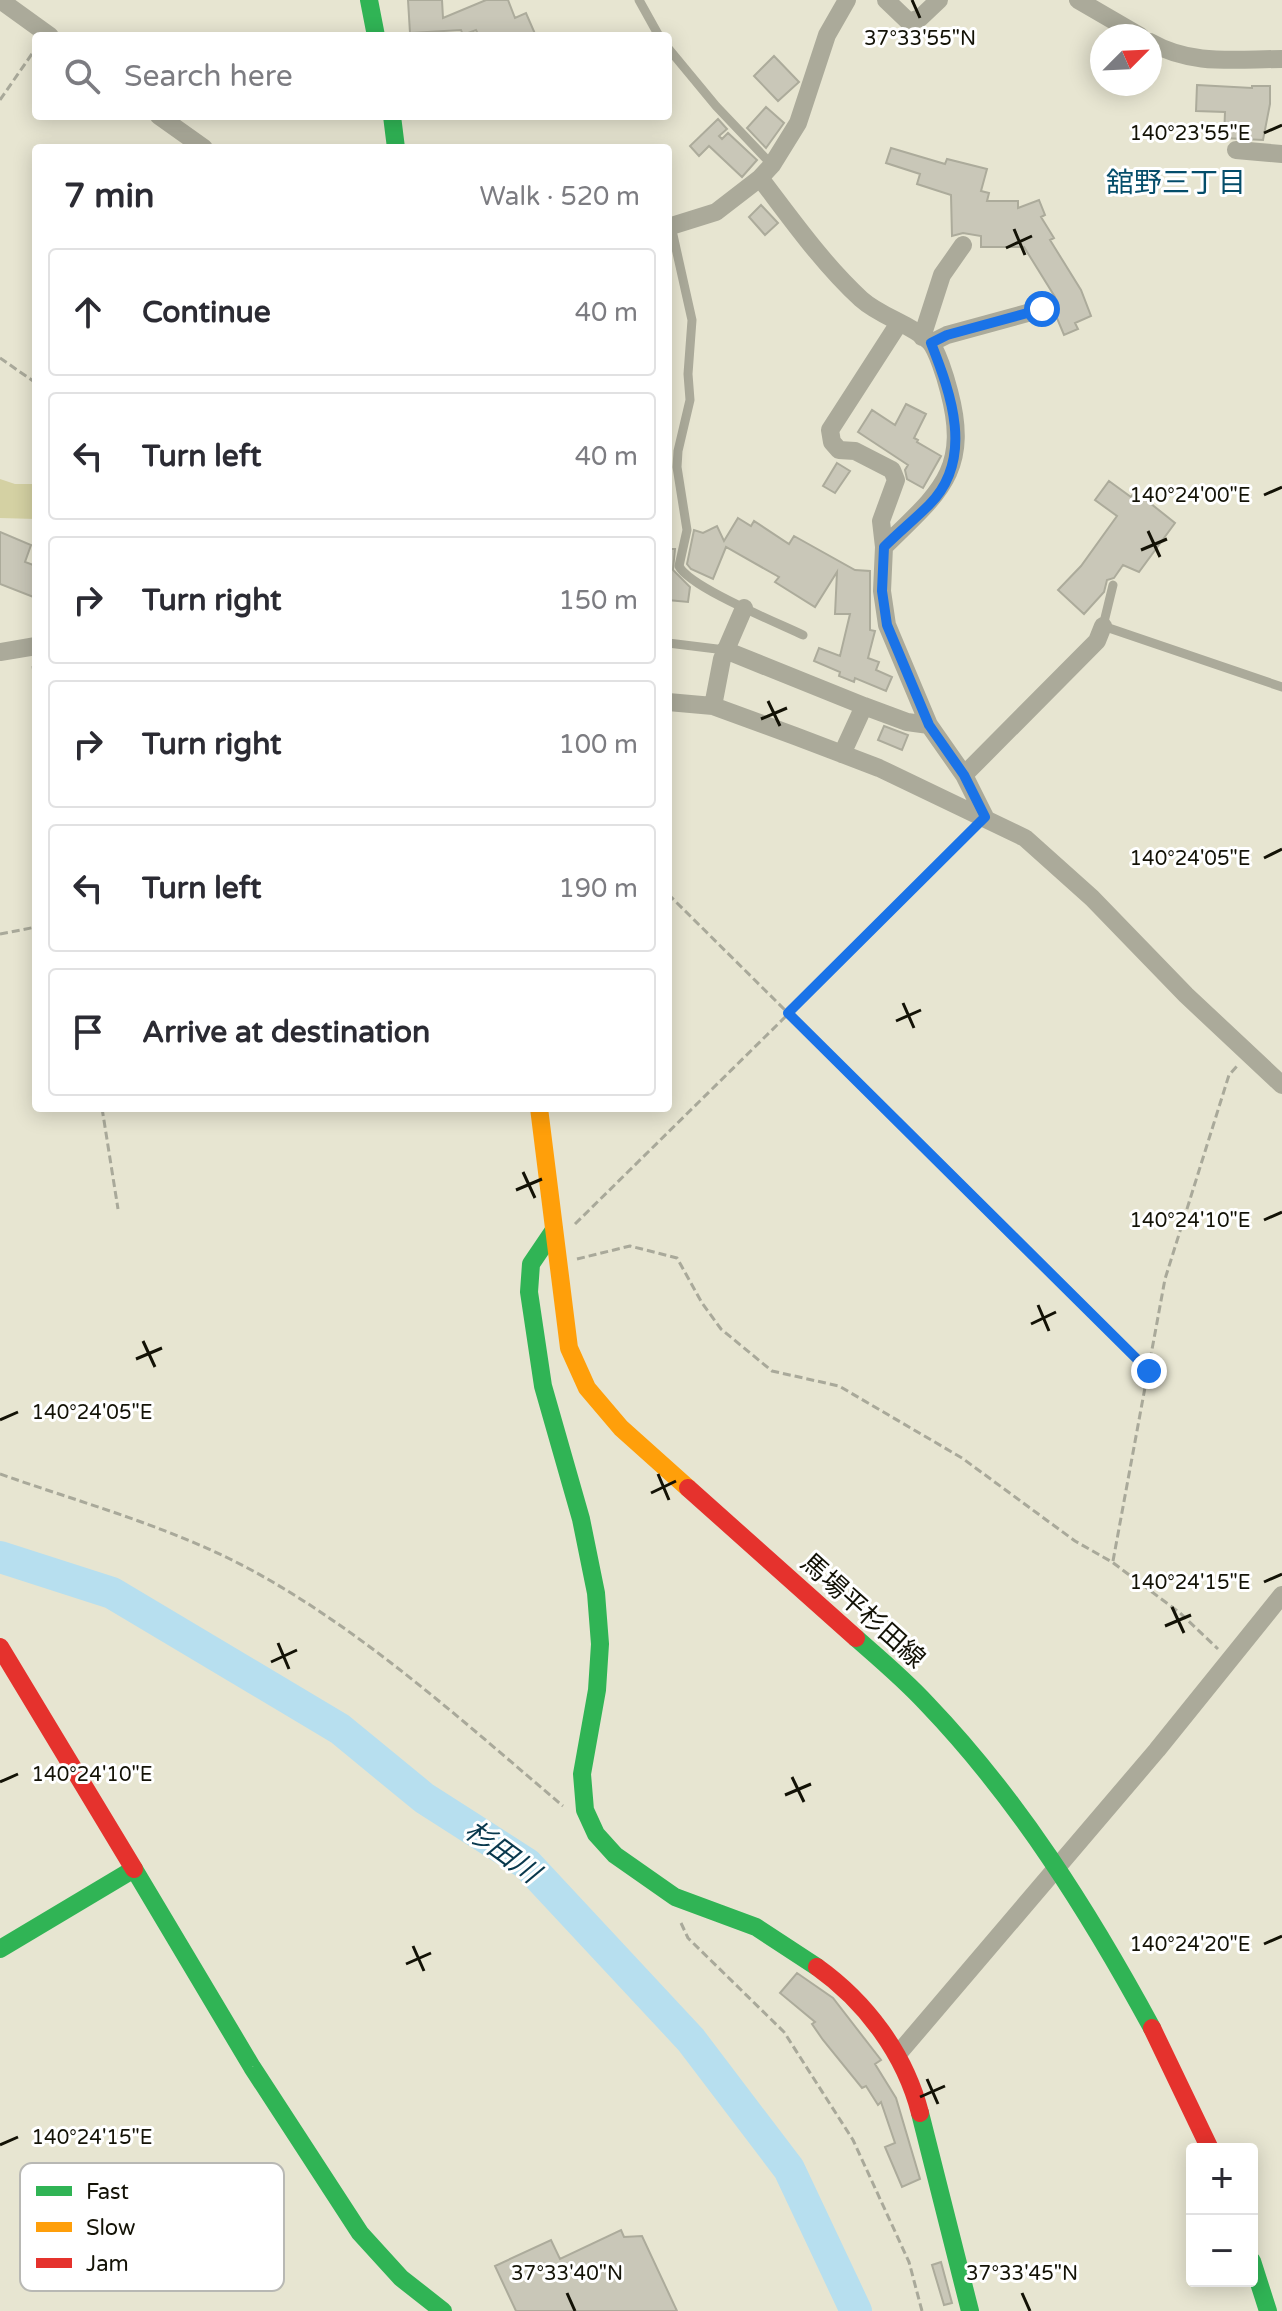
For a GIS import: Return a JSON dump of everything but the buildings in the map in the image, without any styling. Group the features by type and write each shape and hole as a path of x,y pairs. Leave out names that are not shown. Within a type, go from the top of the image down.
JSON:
{"street":[{"path":"0,0 44,32"},
{"path":"369,0 375,32"},
{"path":"672,226 716,212 766,172 798,123 827,35 847,0"},
{"path":"886,0 909,22 920,18 939,0"},
{"path":"1078,0 1119,24"},
{"path":"1162,49 1192,59 1282,59"},
{"path":"165,120 198,144"},
{"path":"392,120 396,144"},
{"path":"1236,150 1282,154"},
{"path":"766,172 841,279 864,302 926,340 952,404 956,422 955,454 945,482 937,495 884,547"},
{"path":"926,340 942,275 963,245"},
{"path":"926,340 1042,309"},
{"path":"899,323 830,430 832,442 839,450 855,451 892,470 896,480 881,521 884,547 882,591 887,625 929,725 964,775 985,817"},
{"path":"713,706 725,650 744,608"},
{"path":"964,775 1097,641 1103,626"},
{"path":"0,652 32,647"},
{"path":"725,650 907,722 929,725"},
{"path":"672,702 713,706 879,768 1025,838 1092,898 1186,995 1282,1085"},
{"path":"842,754 864,706"},
{"name":"馬場平杉田線","path":"539,1112 569,1348 578,1371 598,1403 621,1428 933,1709 994,1781 1106,1943 1180,2080 1207,2143"},
{"path":"554,1230 531,1264 529,1292 543,1386 581,1519 596,1593 600,1644 597,1690 582,1774 585,1810 596,1834 615,1855 675,1897 756,1927 844,1986 898,2054 918,2104 970,2311"},
{"path":"898,2054 1057,1869 1282,1595"},
{"path":"0,1647 260,2079 360,2233 401,2278 443,2311"},
{"path":"0,1949 134,1869"},
{"path":"1258,2280 1268,2311"}],"lane":[{"path":"639,0 657,32"},
{"path":"672,53 766,172"},
{"path":"672,239 692,320 688,374 690,400 677,467 687,530 679,566 688,578 803,635"},
{"path":"1113,585 1103,626 1282,687"},
{"path":"672,643 725,650"}],"path":[{"path":"0,100 32,54"},
{"path":"0,358 32,380"},
{"path":"554,1230 570,1229 985,817"},
{"path":"672,898 1149,1371"},
{"path":"0,934 32,928"},
{"path":"1112,1562 1165,1279 1229,1075 1247,1053"},
{"path":"103,1112 118,1209"},
{"path":"565,1261 630,1246 677,1258 702,1303 721,1329 772,1371 839,1386 962,1458 1180,1613 1230,1661"},
{"path":"0,1474 168,1533 252,1570 316,1608 389,1662 573,1814"},
{"path":"668,1892 688,1938 784,2032 853,2140 909,2262 922,2311"}],"shaded area":[{"path":"0,479 15,484 32,484 32,519 0,518"}],"waterway":[{"name":"杉田川","path":"0,1557 112,1593 340,1729 424,1798 527,1864 691,2040 789,2169 856,2311"}],"traffic: fast":[{"path":"369,0 375,32"},
{"path":"392,120 396,144"},
{"path":"554,1230 531,1264 529,1292 543,1386 581,1519 596,1593 600,1644 597,1690 582,1774 585,1810 596,1834 615,1855 675,1897 756,1927 817,1967"},
{"path":"856,1638 927,1704 992,1778 1077,1900 1152,2028"},
{"path":"0,1949 134,1869 252,2067 360,2233 401,2278 443,2311"},
{"path":"920,2113 970,2311"},
{"path":"1258,2280 1268,2311"}],"traffic: slow":[{"path":"540,1112 569,1348 587,1388 621,1428 688,1488"}],"traffic: jam":[{"path":"688,1488 856,1638"},
{"path":"0,1647 134,1869"},
{"path":"817,1967 852,1996 881,2031 904,2070 920,2113"},
{"path":"1152,2028 1207,2143"}],"district":[{"name":"舘野三丁目","path":"1176,183"}],"route":[{"path":"1042,309 947,335 931,343 947,384 956,422 955,454 937,495 884,547 882,591 887,625 929,725 964,775 985,817 788,1013 1149,1371"}]}
